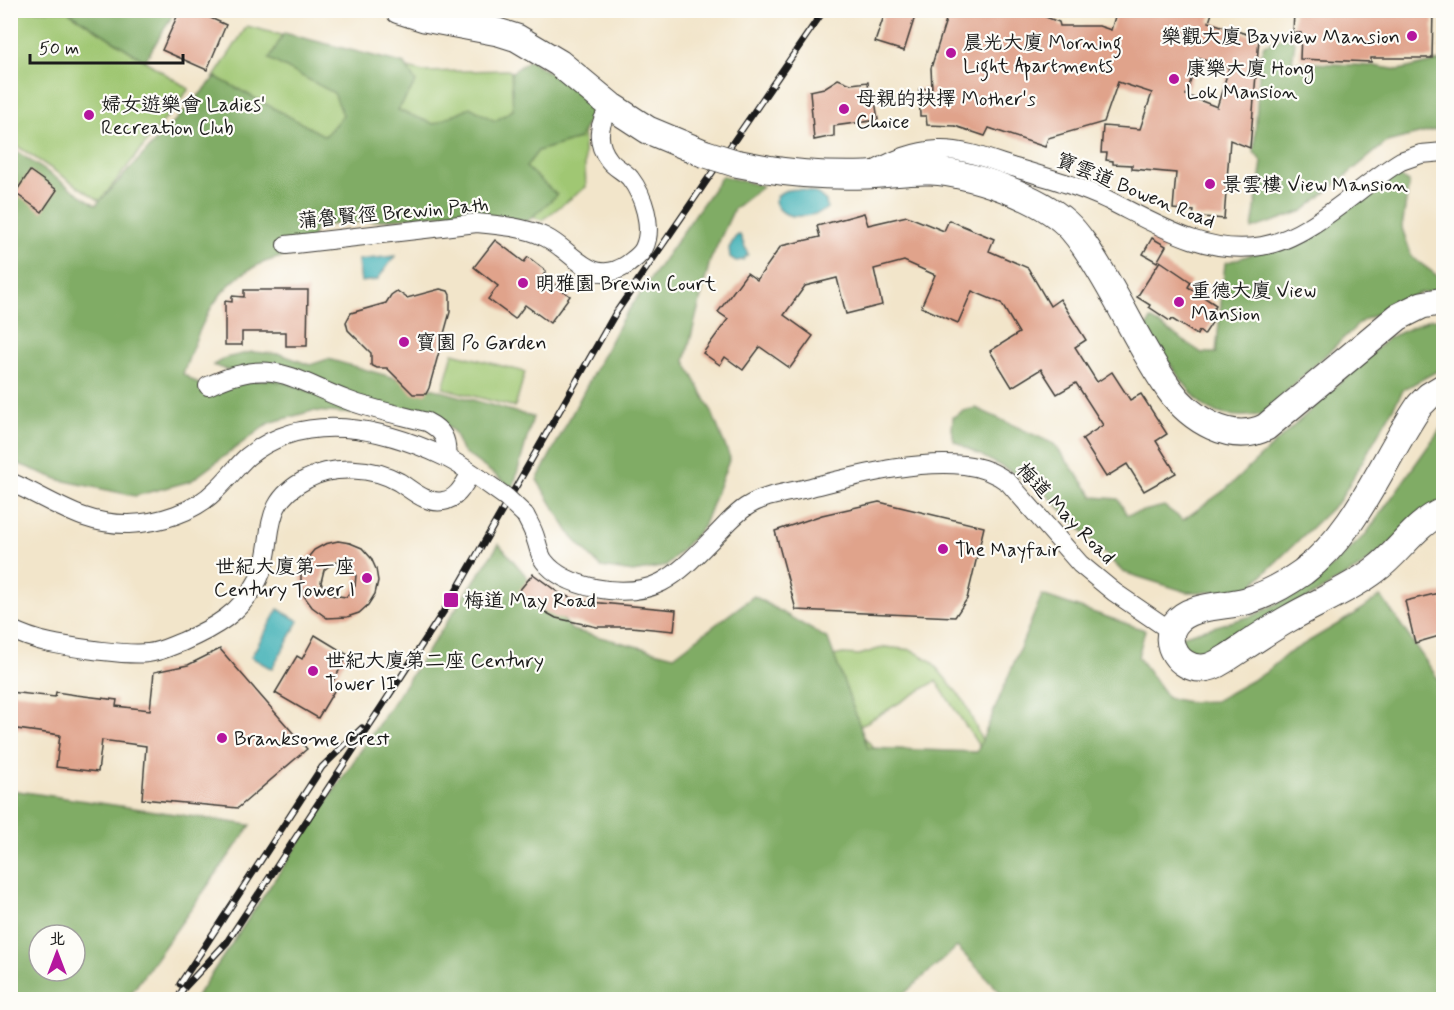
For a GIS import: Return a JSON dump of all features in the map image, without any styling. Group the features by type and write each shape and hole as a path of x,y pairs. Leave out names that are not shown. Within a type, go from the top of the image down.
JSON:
{"main road":[{"path":"399,10 424,18 498,32 517,38 559,63 611,106 648,130 735,163 822,176 932,171 977,180 1013,191 1057,216 1072,230 1090,254 1170,390 1199,419 1222,431 1251,434 1266,427 1388,324 1410,310 1443,301"},
{"path":"1443,387 1420,405 1351,520 1317,560 1288,582 1263,595 1192,612 1175,623 1171,631 1172,650 1182,662 1196,668 1211,666 1375,570 1421,525 1443,511"}],"street":[{"name":"蒲魯賢徑 Brewin Path","path":"286,245 477,223 496,225 545,237 589,270 615,271 640,255 646,241 647,214 629,177 609,160 599,139 602,119 611,106"},
{"name":"寶雲道 Bowen Road","path":"867,175 898,158 917,153 939,150 962,151 1094,195 1175,234 1215,246 1249,248 1272,244 1299,232 1401,161 1421,154 1443,152"},
{"path":"208,386 229,376 252,371 276,372 298,378 361,405 427,422 437,427 444,436 447,446 446,458"},
{"name":"梅道 May Road","path":"10,482 78,516 94,521 147,523 164,519 204,501 246,458 271,440 300,430 329,427 364,431 407,443 446,458 506,497 525,515 537,540 543,560 557,573 586,586 612,591 642,591 652,588 687,563 739,512 756,501 839,480 909,467 947,464 978,467 1010,483 1073,556 1096,578 1171,631"},
{"path":"10,629 45,643 121,653 148,653 166,649 217,625 242,604 262,571 267,554 270,524 276,507 290,490 308,478 316,474 343,470 379,473 399,482 423,498 437,502 456,495 471,473"}],"green space":[{"name":"婦女遊樂會 Ladies' Recreation Club","path":"11,10 67,11 189,89 100,201 11,142"},
{"path":"67,11 175,11 145,61"},
{"path":"247,26 423,72 508,70 582,106 586,187 542,220 183,125"},
{"path":"284,33 405,64 416,82 398,110 434,124 470,107 495,121 513,110 511,73 530,60 597,104 579,139 538,151 526,167 557,195 528,221 448,214 316,226 309,249 265,262 233,281 221,294 203,323 183,374 211,392 231,383 275,379 314,393 358,414 312,411 269,423 191,481 135,496 60,480 11,461 10,147 96,205 216,77 325,136 343,115 334,93 269,59"},
{"path":"1287,36 1295,42 1292,62 1374,66 1399,70 1443,60 1443,128 1387,142 1303,211 1252,229 1262,162 1254,152 1260,57 1264,45"},
{"path":"1397,175 1409,182 1402,228 1412,257 1443,280 1443,290 1419,293 1362,321 1261,415 1229,415 1204,406 1176,373 1146,329 1151,319 1202,353 1216,353 1225,263 1310,235"},
{"path":"722,176 763,186 734,209 710,261 685,361 711,410 730,458 703,527 666,566 633,572 601,567 572,537 537,480 621,321"},
{"path":"1443,318 1443,368 1404,389 1340,500 1245,592 1187,592 1123,572 1038,486 954,441 953,417 963,411 976,408 1054,444 1094,497 1118,499 1127,515 1164,506 1183,520 1226,489 1388,338 1430,319"},
{"path":"252,352 280,354 310,365 328,359 533,417 513,488 462,451 454,432 438,419 213,365 225,358"},
{"path":"453,353 525,372 515,407 443,388"},
{"path":"1443,425 1443,501 1359,568 1191,667 1181,636 1255,615 1309,587 1366,534"},
{"path":"499,544 572,630 674,656 754,596 828,639 868,748 977,752 1042,595 1145,630 1138,657 1168,698 1189,702 1215,701 1265,673 1287,654 1381,596 1441,683 1444,703 1443,999 1007,999 957,947 898,999 194,1000"},
{"path":"885,647 912,650 931,661 964,701 984,745 983,752 936,681 857,728 885,762 853,751 833,656 859,655"},
{"path":"11,790 251,825 127,999 11,999"}],"water":[{"path":"800,189 818,194 826,201 827,208 806,216 788,215 782,212 775,203 779,194"},
{"path":"740,235 748,254 743,260 736,261 730,257 729,248 736,236"},
{"path":"395,256 377,280 361,282 358,260"},
{"path":"278,609 299,621 272,669 251,657"}],"building":[{"path":"180,10 193,10 226,25 207,70 162,50"},
{"path":"886,10 917,10 904,51 875,42"},
{"path":"949,10 1039,10 1038,14 1059,22 1060,26 1099,26 1111,30 1117,10 1213,10 1209,22 1259,38 1250,148 1230,140 1224,219 1193,216 1194,211 1173,209 1176,173 1132,169 1132,165 1113,164 1113,161 1106,160 1107,153 1101,153 1103,126 1140,129 1152,93 1118,82 1104,122 1048,138 1045,147 989,128 985,136 955,126 927,125 926,116 920,116 919,89 932,88 931,68","holes":["1198,58 1229,68 1217,107 1186,95"]},
{"path":"1300,10 1374,10 1374,12 1409,14 1409,10 1433,10 1432,58 1371,58 1371,62 1300,59 1301,33 1293,33 1294,12 1300,13"},
{"name":"母親的抉擇 Mother's Choice","path":"838,79 851,84 868,82 869,93 875,100 878,120 834,126 834,136 814,140 810,91 824,88"},
{"path":"30,171 57,190 42,212 15,193"},
{"path":"864,213 868,225 907,216 944,231 949,220 994,239 989,251 1028,268 1050,306 1060,299 1086,340 1075,347 1097,382 1112,372 1130,400 1141,394 1167,434 1156,441 1176,473 1144,491 1127,464 1106,477 1082,439 1103,425 1076,383 1057,394 1041,369 1012,387 990,351 1019,333 1001,303 972,291 958,323 921,307 935,275 904,261 874,269 882,305 846,314 837,278 805,286 784,315 813,336 790,368 760,347 743,370 725,357 720,365 703,353 728,319 718,312 747,273 757,280 781,246 820,237 817,226"},
{"path":"1152,238 1166,246 1157,262 1143,254"},
{"name":"明雅園 Brewin Court","path":"495,240 524,262 528,257 546,271 543,276 570,296 550,323 525,305 515,319 488,299 498,286 474,267"},
{"name":"重德大廈 View Mansion","path":"1160,261 1191,282 1188,287 1216,305 1210,315 1215,318 1204,335 1199,331 1197,335 1172,319 1170,321 1137,297"},
{"name":"寶園 Po Garden","path":"440,289 448,291 450,295 450,312 429,388 426,394 413,394 387,368 377,368 371,365 371,353 348,330 346,322 351,313 386,303 397,291 407,298"},
{"path":"244,290 308,290 307,346 286,346 286,332 242,332 242,345 225,345 225,301 232,302 232,296 244,297"},
{"path":"879,502 984,527 967,599 955,617 796,610 775,531 822,515"},
{"name":"世紀大廈第一座 Century Tower I","path":"338,541 350,543 362,548 371,558 378,581 375,594 359,613 347,617 327,618 312,607 304,596 301,572 306,560 314,550","holes":["333,563 349,565 356,575 355,586 346,597 331,595 323,588 321,582 324,570"]},
{"path":"533,574 559,593 579,601 676,610 674,631 597,627 556,618 538,608 518,592"},
{"path":"1443,592 1443,635 1415,643 1405,601"},
{"name":"世紀大廈第二座 Century Tower II","path":"315,635 348,655 332,683 337,686 318,718 275,693 297,656 302,659"},
{"name":"Branksome Crest","path":"220,649 307,749 238,808 142,799 146,746 102,740 98,772 56,767 60,735 10,728 10,692 55,697 56,692 117,700 116,706 150,710 154,672 188,665"}],"railway":[{"path":"177,1000 183,989 227,942 384,703 451,600 615,314 824,10"},
{"path":"180,984 322,767 362,728"}],"place":[{"name":"樂觀大廈 Bayview Mansion","path":"1412,36"},
{"name":"晨光大廈 Morning Light Apartments","path":"951,53"},
{"name":"康樂大廈 Hong Lok Mansion","path":"1174,79"},
{"name":"母親的抉擇 Mother's Choice","path":"844,109"},
{"name":"婦女遊樂會 Ladies' Recreation Club","path":"89,115"},
{"name":"景雲樓 View Mansion","path":"1210,184"},
{"name":"明雅園 Brewin Court","path":"523,283"},
{"name":"重德大廈 View Mansion","path":"1179,302"},
{"name":"寶園 Po Garden","path":"404,342"},
{"name":"The Mayfair","path":"943,549"},
{"name":"世紀大廈第一座 Century Tower I","path":"367,578"},
{"name":"梅道 May Road","path":"451,600"},
{"name":"世紀大廈第二座 Century Tower II","path":"313,671"},
{"name":"Branksome Crest","path":"222,738"}]}
